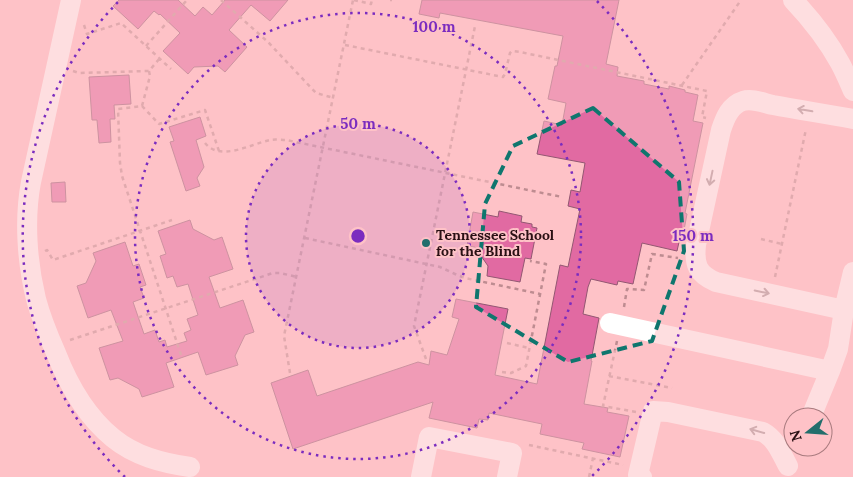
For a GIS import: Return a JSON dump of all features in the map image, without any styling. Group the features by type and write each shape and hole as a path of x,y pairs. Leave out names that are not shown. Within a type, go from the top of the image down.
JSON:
{"lane":[{"path":"71,0 29,195 27,226 36,300 62,369 76,394 99,425 112,438 127,448 166,463 190,467"},
{"path":"792,0 802,9 822,34 847,58 853,91"},
{"path":"844,310 716,282 698,269 695,260 696,245 724,122 728,113 734,107 746,100 752,100 853,119"},
{"path":"814,407 838,349 844,310 853,272"},
{"path":"614,331 830,371"},
{"path":"639,474 653,411 668,412 763,432 772,438 778,446 784,472"},
{"path":"421,477 429,437 512,453 506,477"},
{"path":"784,472 792,457"}],"path":[{"path":"146,46 187,0"},
{"path":"221,0 268,42 316,93 334,98"},
{"path":"290,373 284,336 353,0 371,4 372,0"},
{"path":"681,85 741,0"},
{"path":"64,32 84,25 87,34 121,23 171,68"},
{"path":"426,358 414,326 475,26"},
{"path":"344,45 503,77 510,53 515,51 708,91 702,118 724,122"},
{"path":"142,106 150,71 160,58"},
{"path":"56,65 79,73 150,71"},
{"path":"142,106 160,124 205,110 218,151"},
{"path":"142,106 118,109 121,170 182,358"},
{"path":"775,278 806,129"},
{"path":"205,143 209,148 218,151 231,151 272,140 286,140 562,197"},
{"path":"30,255 47,250 53,260 172,220"},
{"path":"305,238 440,267 465,278 540,294"},
{"path":"761,239 782,244"},
{"path":"502,372 511,373 526,366 546,264 530,261"},
{"path":"53,346 273,273 297,277"},
{"path":"614,331 609,376 603,406 637,412"},
{"path":"507,343 529,348"},
{"path":"609,376 672,388"},
{"path":"529,445 593,458 639,474"},
{"path":"589,477 593,458"}],"highlighted area":[{"path":"593,108 679,182 684,251 652,341 568,362 476,307 485,204 513,146"}],"building":[{"path":"119,0 178,0 195,16 203,7 212,15 225,0 288,0 270,21 251,5 229,30 247,47 225,72 218,66 194,67 188,74 163,51 180,33 160,14 154,11 138,29 113,6"},
{"path":"422,0 619,0 606,64 618,67 617,76 644,81 644,84 669,89 669,86 698,95 693,121 703,123 685,213 687,214 684,230 682,229 677,251 642,243 633,284 618,281 617,285 591,279 588,287 583,314 599,318 584,404 608,408 607,412 629,416 620,457 582,449 584,443 540,434 542,424 489,413 488,420 479,419 477,428 429,418 433,402 293,449 271,383 308,370 317,396 418,362 429,365 431,351 447,355 459,319 452,317 456,299 508,309 495,375 537,384 560,265 568,267 580,209 568,206 571,190 580,192 585,163 537,154 544,121 562,125 566,103 548,99 563,36 440,13 439,18 419,14"},
{"path":"129,75 131,104 114,105 115,119 110,119 111,142 99,143 97,120 92,120 89,77"},
{"path":"200,117 206,136 196,140 204,167 197,178 200,186 186,191 170,142 174,141 169,127"},
{"path":"65,182 66,202 52,202 51,183"},
{"path":"499,211 522,216 521,222 532,224 532,227 537,228 531,259 525,258 520,282 487,276 488,266 475,247 467,246 473,212 498,217"},
{"path":"190,220 193,229 214,240 222,237 233,269 209,277 220,308 243,300 254,332 245,335 235,356 238,365 206,375 198,352 166,363 174,387 142,397 139,389 118,378 110,380 99,348 123,341 111,310 88,318 77,286 86,283 96,261 93,253 125,242 133,266 139,264 146,285 140,287 144,298 133,302 144,334 155,330 159,342 165,340 167,347 187,341 184,333 191,330 187,319 198,315 188,284 177,287 173,276 167,278 160,256 166,254 158,231"}],"place":[{"name":"Tennessee School for the Blind","path":"426,243"}]}
